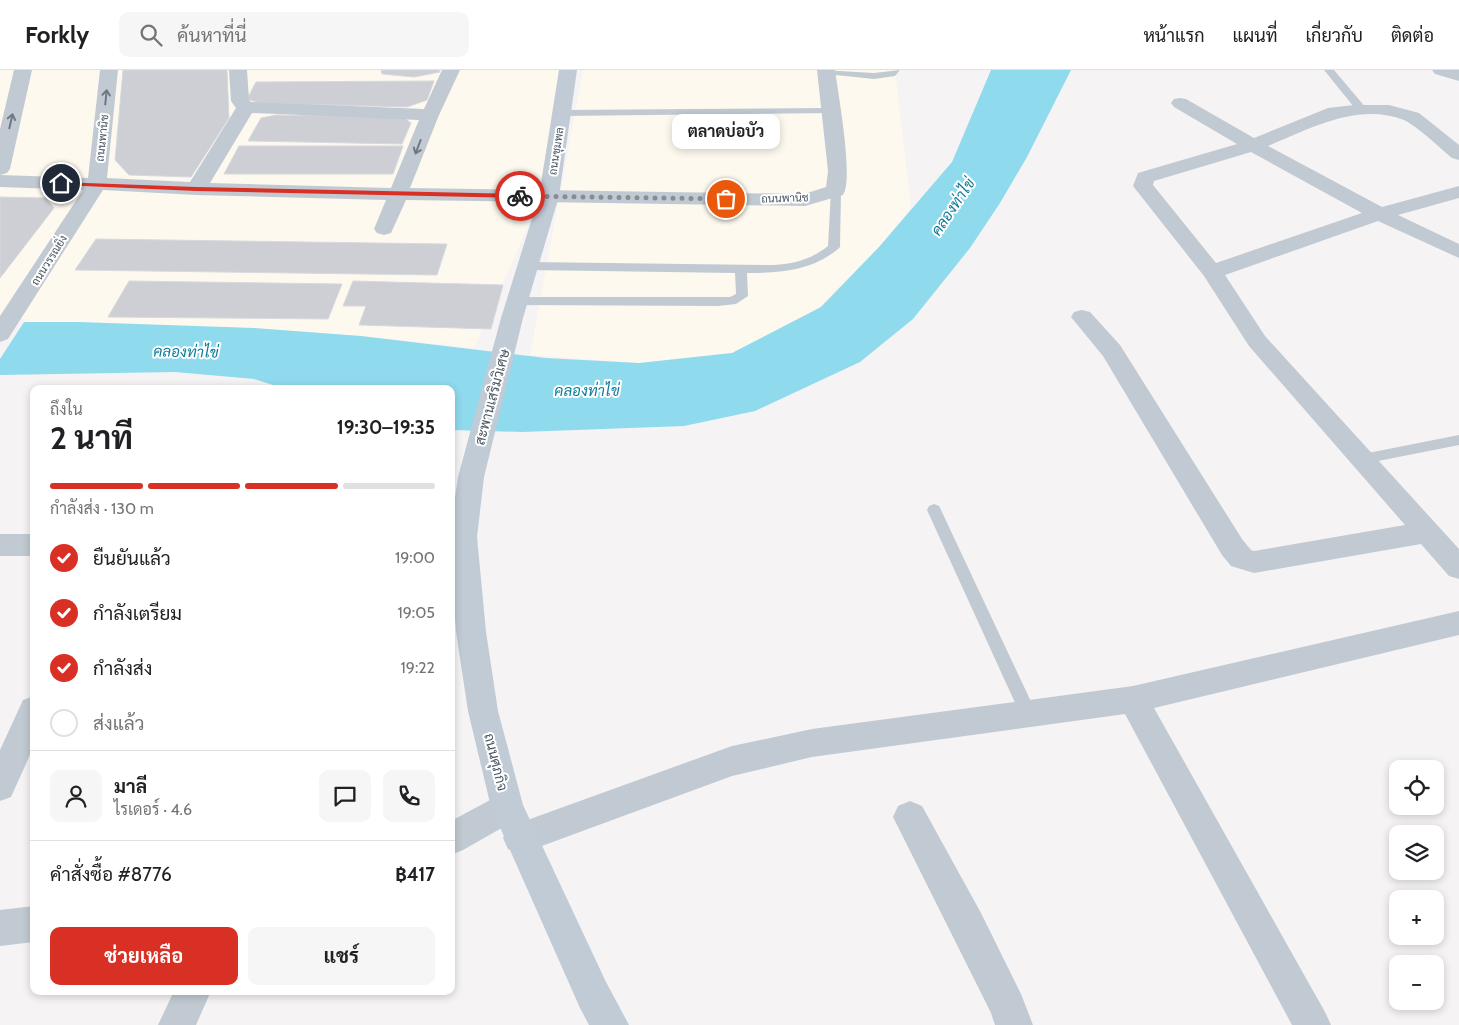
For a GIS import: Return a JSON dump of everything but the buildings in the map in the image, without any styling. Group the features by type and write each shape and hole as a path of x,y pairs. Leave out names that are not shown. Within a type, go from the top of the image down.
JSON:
{"main road":[{"name":"ถนนชุมพล","path":"515,309 548,196 568,70"},
{"name":"สะพานเสริมวิเศษ","path":"471,477 515,309"},
{"name":"ถนนศุภกิจ","path":"471,477 457,537 483,711 507,807 593,995 610,1025"}],"street":[{"path":"0,168 22,70"},
{"name":"ถนนพานิช","path":"109,70 97,184 196,189 399,194 805,200 836,191"},
{"path":"238,70 240,101 246,107 430,115"},
{"path":"384,229 430,115 451,70"},
{"path":"826,70 838,171 836,191"},
{"path":"1441,70 1459,76"},
{"path":"1180,103 1252,146 1378,214 1459,252"},
{"path":"196,189 246,107"},
{"path":"1459,154 1412,117 1389,110 1334,112 1252,146 1145,177 1143,186 1212,272 1257,341 1459,568"},
{"path":"0,181 97,184"},
{"name":"ถนนวรรณยิ่ง","path":"0,334 97,184"},
{"path":"1212,272 1378,214 1459,192"},
{"path":"1082,317 1112,351 1232,547 1241,558 1254,562 1427,532"},
{"path":"0,546 30,545"},
{"path":"520,838 732,761 812,743 1133,699 1459,623"},
{"path":"1133,699 1312,1025"},
{"path":"0,786 30,719"},
{"path":"455,837 507,807"},
{"path":"910,817 972,934 1008,1007 1014,1025"},
{"path":"0,928 30,924"},
{"path":"177,1025 191,995"}],"lane":[{"path":"826,70 874,76 892,74 895,70"},
{"path":"1329,70 1362,110"},
{"path":"562,113 831,111"},
{"path":"529,266 788,268 812,262 828,253 834,247 836,191"},
{"path":"515,309 732,301 742,296 741,269"},
{"path":"1363,459 1459,440"},
{"path":"934,510 1028,713"}],"shaded area":[{"path":"0,70 563,70 534,213 474,348 361,336 254,328 78,322 0,322"},
{"path":"583,70 895,70 911,208 879,247 816,310 732,353 639,363 530,355"}],"water":[{"name":"คลองท่าไข่","path":"991,70 1071,70 1027,157 1000,203 970,248 913,319 860,362 755,411 684,426 522,432 455,430 455,385 273,385 254,379 175,372 0,375 0,322 78,322 254,328 361,336 546,358 639,363 732,353 821,307 879,247 952,162"}],"pier":[{"path":"0,319 26,319 0,359"}],"way so far":[{"path":"520,196 726,199"}],"place":[{"name":"ตลาดบ่อบัว","path":"726,199"}],"route":[{"path":"61,183 196,189 520,196"}]}
